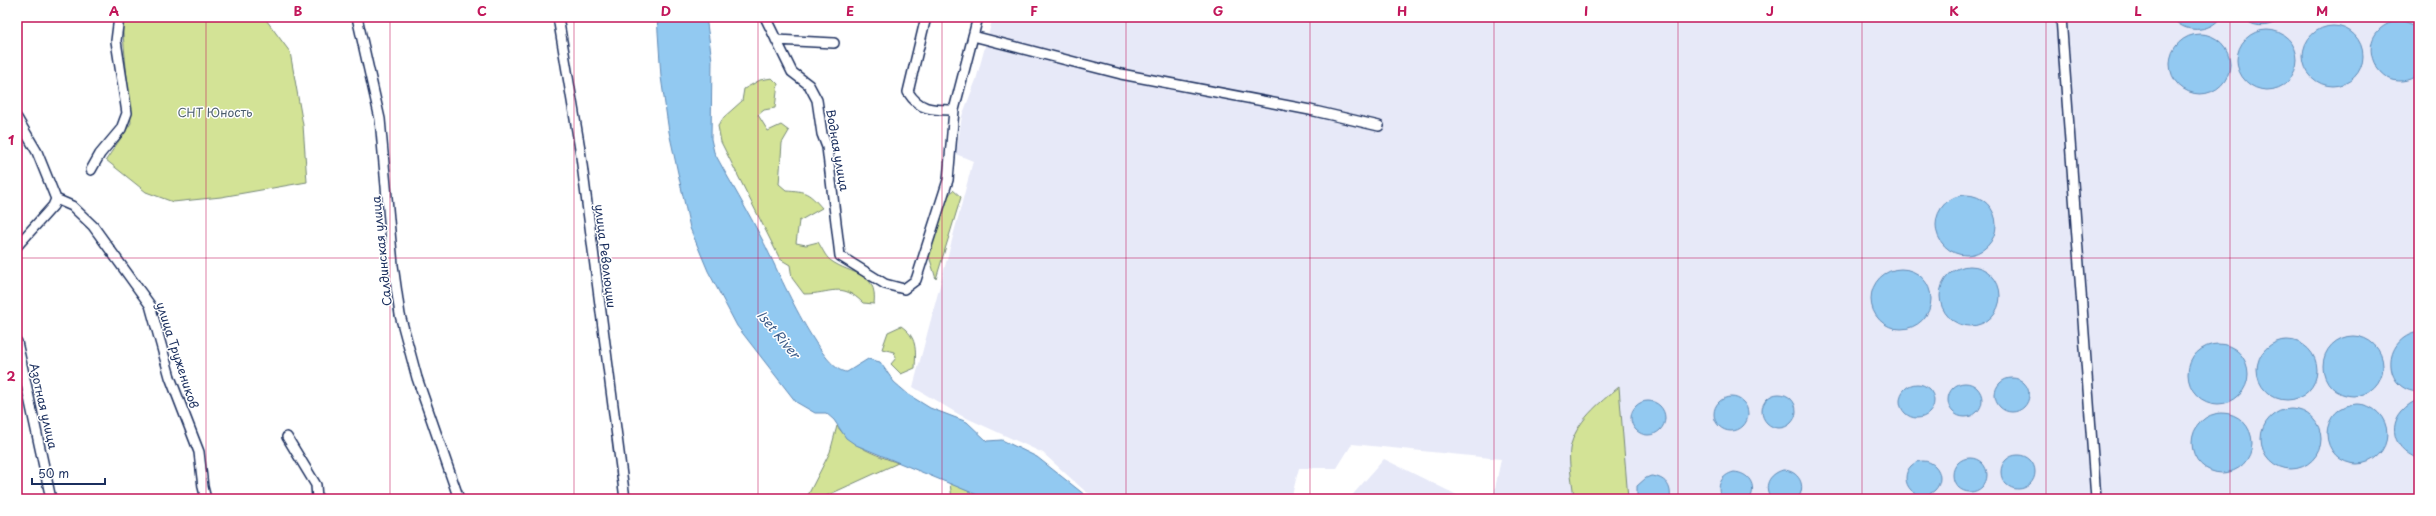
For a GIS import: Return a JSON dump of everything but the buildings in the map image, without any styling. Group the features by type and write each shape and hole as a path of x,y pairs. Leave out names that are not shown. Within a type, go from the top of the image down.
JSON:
{"street":[{"path":"91,170 100,154 121,129 127,113 116,41 119,17"},
{"name":"Салдинская улица","path":"357,17 380,119 393,265 400,315 417,378 459,499"},
{"name":"улица Революции","path":"558,17 580,149 624,499"},
{"name":"Водная улица","path":"765,17 792,72 809,85 817,100 822,134 827,147 840,256 885,284 904,289 916,280 948,180 954,110"},
{"path":"926,17 908,92 915,103 932,110 954,110 978,17"},
{"path":"2061,17 2096,499"},
{"path":"973,36 1121,74 1310,110 1379,126"},
{"path":"776,40 834,43"},
{"path":"17,118 36,152 56,199 53,206 17,246"},
{"name":"улица Тружеников","path":"56,199 72,206 94,226 150,305 170,377 199,452 202,487 206,499"},
{"name":"Азотная улица","path":"17,342 50,499"},
{"path":"287,437 316,485 317,499"}],"shaded area":[{"path":"993,17 2419,17 2419,499 1493,499 1501,459 1352,444 1337,468 1299,468 1291,499 1103,499 1086,492 1043,453 960,415 913,387 973,161 956,154 962,116 976,80"},
{"path":"1384,459 1465,499 1349,499"}],"green space":[{"name":"СНТ Юность","path":"125,17 264,17 290,52 303,125 307,182 221,197 173,202 146,192 106,160 131,123 122,23"},
{"path":"772,78 778,84 775,108 764,110 758,115 768,131 781,125 789,131 782,143 779,184 786,190 798,191 807,194 822,208 799,221 796,243 806,245 818,242 830,260 867,279 872,285 874,304 863,303 855,296 842,290 804,294 792,278 790,265 780,259 721,142 718,126 724,117 742,101 744,89 760,80"},
{"path":"953,190 961,197 936,279 929,256 946,199"},
{"path":"901,326 913,339 915,349 915,368 901,374 891,364 896,358 894,352 882,349 888,332"},
{"path":"1619,387 1628,499 1574,499 1570,461 1570,449 1573,439 1582,422 1589,414"},
{"path":"837,426 857,445 872,453 898,463 826,496 826,499 806,499 830,452"},
{"path":"950,483 987,499 952,499"}],"water":[{"name":"Iset River","path":"657,17 706,17 712,60 711,139 714,152 757,230 800,316 812,337 836,368 847,372 868,359 880,362 894,382 909,395 930,408 967,422 987,441 1002,440 1037,457 1090,499 987,499 856,445 846,438 834,420 826,413 815,413 796,402 737,326 708,271 690,228 669,132 661,77"},
{"path":"2172,17 2221,17 2216,22 2204,29 2189,29 2177,23"},
{"path":"2241,17 2284,17 2278,21 2262,26 2252,24"},
{"path":"2313,17 2345,17 2329,21"},
{"path":"2401,20 2419,27 2419,74 2404,81 2391,79 2381,72 2374,62 2371,49 2374,36 2384,26"},
{"path":"2333,26 2350,31 2358,39 2363,56 2358,73 2350,81 2333,86 2316,81 2308,73 2303,56 2308,39 2316,31"},
{"path":"2267,30 2284,35 2292,43 2297,60 2292,77 2284,85 2267,90 2250,85 2242,77 2237,60 2242,43 2250,35"},
{"path":"2200,34 2217,39 2225,47 2230,64 2225,81 2217,89 2200,94 2183,89 2175,81 2170,64 2175,47 2183,39"},
{"path":"1966,195 1983,200 1991,208 1996,225 1991,242 1983,250 1966,255 1949,250 1941,242 1936,225 1941,208 1949,200"},
{"path":"1970,266 1987,271 1995,279 2000,296 1995,313 1987,321 1970,326 1953,321 1945,313 1940,296 1945,279 1953,271"},
{"path":"1901,269 1918,274 1926,282 1931,299 1926,316 1918,324 1901,329 1884,324 1876,316 1871,299 1876,282 1884,274"},
{"path":"2419,332 2419,392 2407,389 2398,383 2393,374 2391,364 2393,353 2398,344 2407,336"},
{"path":"2353,336 2370,341 2378,349 2383,366 2378,383 2370,391 2353,396 2336,391 2328,383 2323,366 2328,349 2336,341"},
{"path":"2287,340 2304,345 2312,353 2317,370 2312,387 2304,395 2287,400 2270,395 2262,387 2257,370 2262,353 2270,345"},
{"path":"2218,344 2235,349 2243,357 2248,374 2243,391 2235,399 2218,404 2201,399 2193,391 2188,374 2193,357 2201,349"},
{"path":"2009,378 2015,378 2019,379 2026,385 2029,395 2028,402 2022,409 2015,412 2009,412 2005,411 1998,405 1995,398 1995,392 1996,388 2002,381"},
{"path":"1962,383 1968,383 1972,384 1979,390 1982,400 1981,407 1975,414 1968,417 1962,417 1958,416 1951,410 1948,403 1948,397 1949,393 1955,386"},
{"path":"1914,384 1920,384 1924,385 1931,391 1934,401 1933,408 1927,415 1920,418 1914,418 1910,417 1903,411 1900,404 1900,398 1901,394 1907,387"},
{"path":"1776,394 1782,394 1786,395 1793,401 1796,411 1795,418 1789,425 1782,428 1776,428 1772,427 1765,421 1762,414 1762,408 1763,404 1769,397"},
{"path":"1728,397 1734,397 1738,398 1745,404 1748,414 1747,421 1741,428 1734,431 1728,431 1724,430 1717,424 1714,417 1714,411 1715,407 1721,400"},
{"path":"1645,401 1651,401 1655,402 1662,408 1665,418 1664,425 1658,432 1651,435 1645,435 1641,434 1634,428 1631,421 1631,415 1632,411 1638,404"},
{"path":"2415,401 2419,401 2419,459 2409,454 2401,447 2396,440 2394,432 2395,423 2399,415 2406,407"},
{"path":"2357,404 2374,409 2382,417 2387,434 2382,451 2374,459 2357,464 2340,459 2332,451 2327,434 2332,417 2340,409"},
{"path":"2291,409 2308,414 2316,422 2321,439 2316,456 2308,464 2291,469 2274,464 2266,456 2261,439 2266,422 2274,414"},
{"path":"2222,413 2239,418 2247,426 2252,443 2247,460 2239,468 2222,473 2205,468 2197,460 2192,443 2197,426 2205,418"},
{"path":"2015,455 2021,455 2025,456 2032,462 2035,472 2034,479 2028,486 2021,489 2015,489 2011,488 2004,482 2001,475 2001,469 2002,465 2008,458"},
{"path":"1967,458 1973,458 1977,459 1984,465 1987,475 1986,482 1980,489 1973,492 1967,492 1963,491 1956,485 1953,478 1953,472 1954,468 1960,461"},
{"path":"1920,461 1926,461 1930,462 1937,468 1940,478 1939,485 1933,492 1926,495 1920,495 1916,494 1909,488 1906,481 1906,475 1907,471 1913,464"},
{"path":"1783,470 1793,473 1800,480 1802,489 1797,499 1772,499 1769,494 1767,486 1768,482 1774,475"},
{"path":"1734,472 1748,477 1753,489 1750,499 1721,498 1719,485 1723,478"},
{"path":"1651,476 1664,480 1669,486 1670,499 1637,499 1637,486 1646,478"}]}
